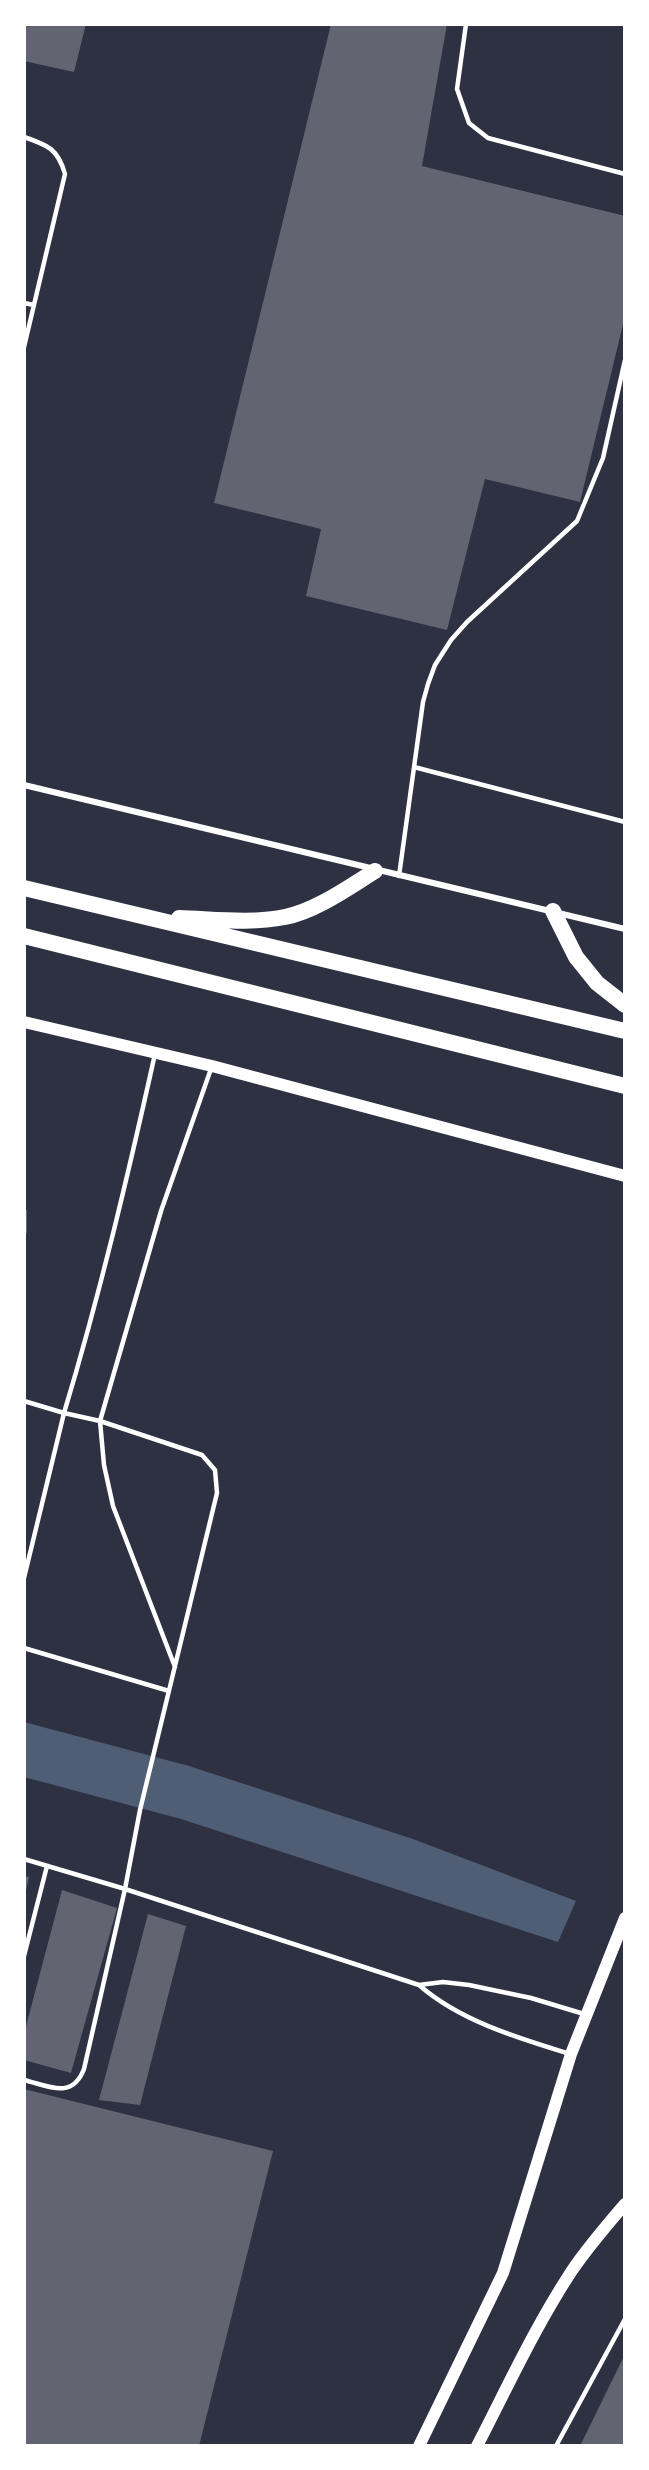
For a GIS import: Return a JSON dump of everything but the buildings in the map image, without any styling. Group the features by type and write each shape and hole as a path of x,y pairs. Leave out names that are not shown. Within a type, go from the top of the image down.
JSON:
{"highway":[{"path":"142,917 248,920 286,917 328,900 375,871"},
{"path":"24,888 625,1031"},
{"path":"553,911 576,957 597,983 625,1005"},
{"path":"24,936 625,1086"}],"main road":[{"path":"24,1022 212,1066 625,1176"},
{"path":"419,2446 503,2273 571,2054 625,1918"},
{"path":"614,1945 625,1936"},
{"path":"477,2446 545,2314 571,2271 625,2204"}],"street":[{"path":"24,786 625,929"}],"lane":[{"path":"466,24 457,89 470,123 488,138 625,174"},
{"path":"24,137 44,144 60,156 65,174 24,347"},
{"path":"24,303 34,305"},
{"path":"399,876 428,684 435,665 466,622 578,521 603,458 625,360"},
{"path":"414,767 625,822"},
{"path":"24,1578 64,1413 120,1214 155,1054"},
{"path":"175,1667 113,1506 100,1421 161,1211 212,1066"},
{"path":"24,1210 24,1233"},
{"path":"24,1401 100,1421 202,1455 215,1470 217,1493 140,1810 125,1889 84,2069 73,2086 64,2090 24,2080"},
{"path":"24,1648 169,1691"},
{"path":"24,1859 125,1889 419,1985 438,2001 482,2022 571,2054"},
{"path":"24,1956 47,1866"},
{"path":"419,1985 442,1982 469,1985 531,1998 587,2015"},
{"path":"555,2446 625,2319"}],"water":[{"path":"24,1722 189,1766 413,1839 576,1901 558,1942 181,1819 24,1777"}]}
